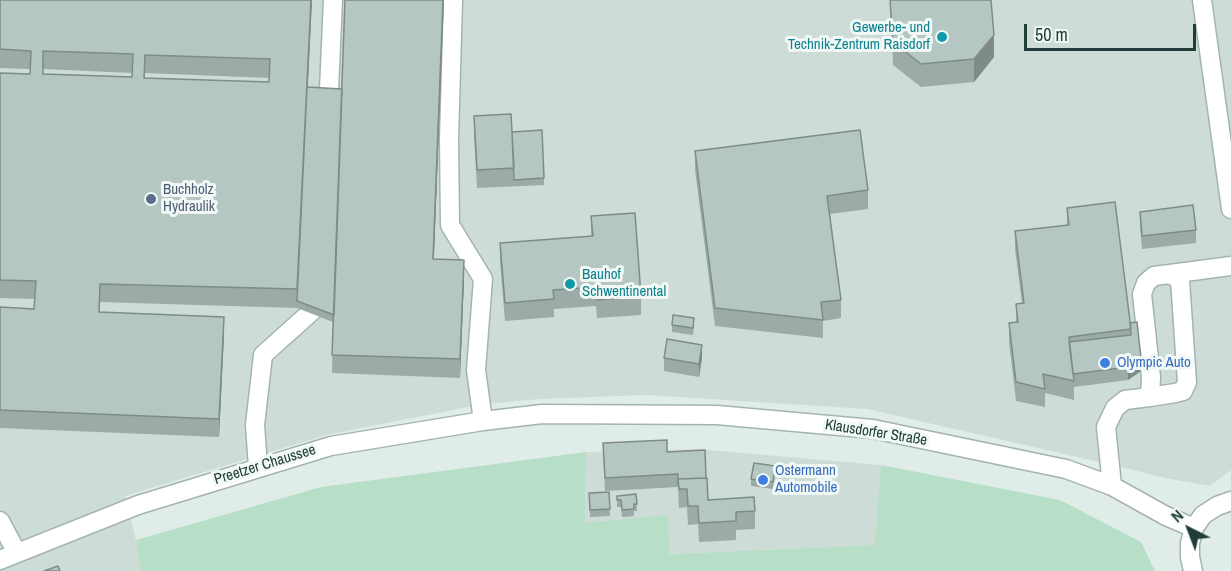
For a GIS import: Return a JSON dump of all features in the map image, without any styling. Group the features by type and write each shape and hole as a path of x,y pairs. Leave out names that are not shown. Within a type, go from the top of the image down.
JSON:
{"street":[{"path":"328,128 333,0"},
{"path":"453,0 449,139 450,225 483,279 476,370 483,421"},
{"path":"1203,0 1231,209"},
{"path":"1150,397 1151,377 1142,294 1146,283 1154,276 1231,266"},
{"path":"1112,486 1106,427 1115,408 1125,400 1183,391 1187,382 1180,280 1170,274"},
{"path":"258,467 255,425 263,355 321,303 321,280"},
{"name":"Preetzer Chaussee","path":"0,560 138,505 331,446 483,421 542,414"},
{"name":"Klausdorfer Straße","path":"542,414 717,415 873,429 1066,469 1112,486 1166,516 1194,528"},
{"path":"1193,571 1190,543 1194,528 1203,515 1216,506 1231,501"},
{"path":"0,521 17,553"}],"shaded area":[{"path":"0,0 1231,0 1231,470 1210,486 1165,478 867,409 646,395 539,399 478,405 326,435 125,496 141,571 0,571"},
{"path":"696,449 881,465 876,545 669,554 585,523 586,452"}],"green space":[{"path":"586,452 585,523 668,515 669,554 875,545 881,465 1060,500 1141,542 1155,571 141,571 136,540 321,487"}],"building":[{"path":"0,0 311,0 297,289 100,284 99,312 224,317 219,419 0,410 0,307 34,309 36,281 0,280 0,73 30,74 31,51 0,49","holes":["43,51 133,54 132,77 43,74","145,55 270,59 269,82 144,78"]},
{"path":"345,0 443,0 433,259 464,260 460,359 332,355"},
{"name":"Gewerbe- und Technik-Zentrum Raisdorf","path":"890,0 991,0 994,35 974,59 921,64 893,42"},
{"path":"307,87 342,89 334,315 297,301"},
{"path":"511,114 514,168 477,170 474,116"},
{"path":"542,130 544,178 514,180 512,132"},
{"path":"860,130 868,190 827,196 841,300 821,302 823,320 715,308 695,151"},
{"path":"1115,202 1131,329 1069,337 1074,381 1043,374 1045,389 1016,382 1009,323 1018,322 1016,304 1024,303 1015,231 1069,225 1067,208"},
{"path":"1193,205 1196,230 1142,236 1140,212"},
{"name":"Bauhof Schwentinental","path":"635,213 641,296 597,300 596,287 553,290 554,299 505,303 500,243 593,236 591,216"},
{"path":"673,315 694,318 693,328 672,325"},
{"path":"1137,322 1141,358 1128,367 1073,374 1069,342 1131,335 1130,323"},
{"path":"667,339 702,345 699,364 664,358"},
{"path":"667,440 667,452 705,450 706,478 678,479 678,474 605,478 603,443"},
{"path":"754,463 775,466 773,482 751,479"},
{"path":"707,478 708,500 754,497 755,511 736,512 736,521 699,523 698,506 688,506 687,489 679,489 678,479"},
{"path":"609,492 610,509 590,510 589,493"},
{"path":"636,494 637,504 634,504 634,509 622,510 621,500 617,500 617,496"},
{"path":"58,566 60,571 44,571"}],"place":[{"name":"Gewerbe- und Technik-Zentrum Raisdorf","path":"942,37"},
{"name":"Buchholz Hydraulik","path":"151,199"},
{"name":"Bauhof Schwentinental","path":"570,284"},
{"name":"Olympic Auto","path":"1105,363"},
{"name":"Ostermann Automobile","path":"763,480"}]}
